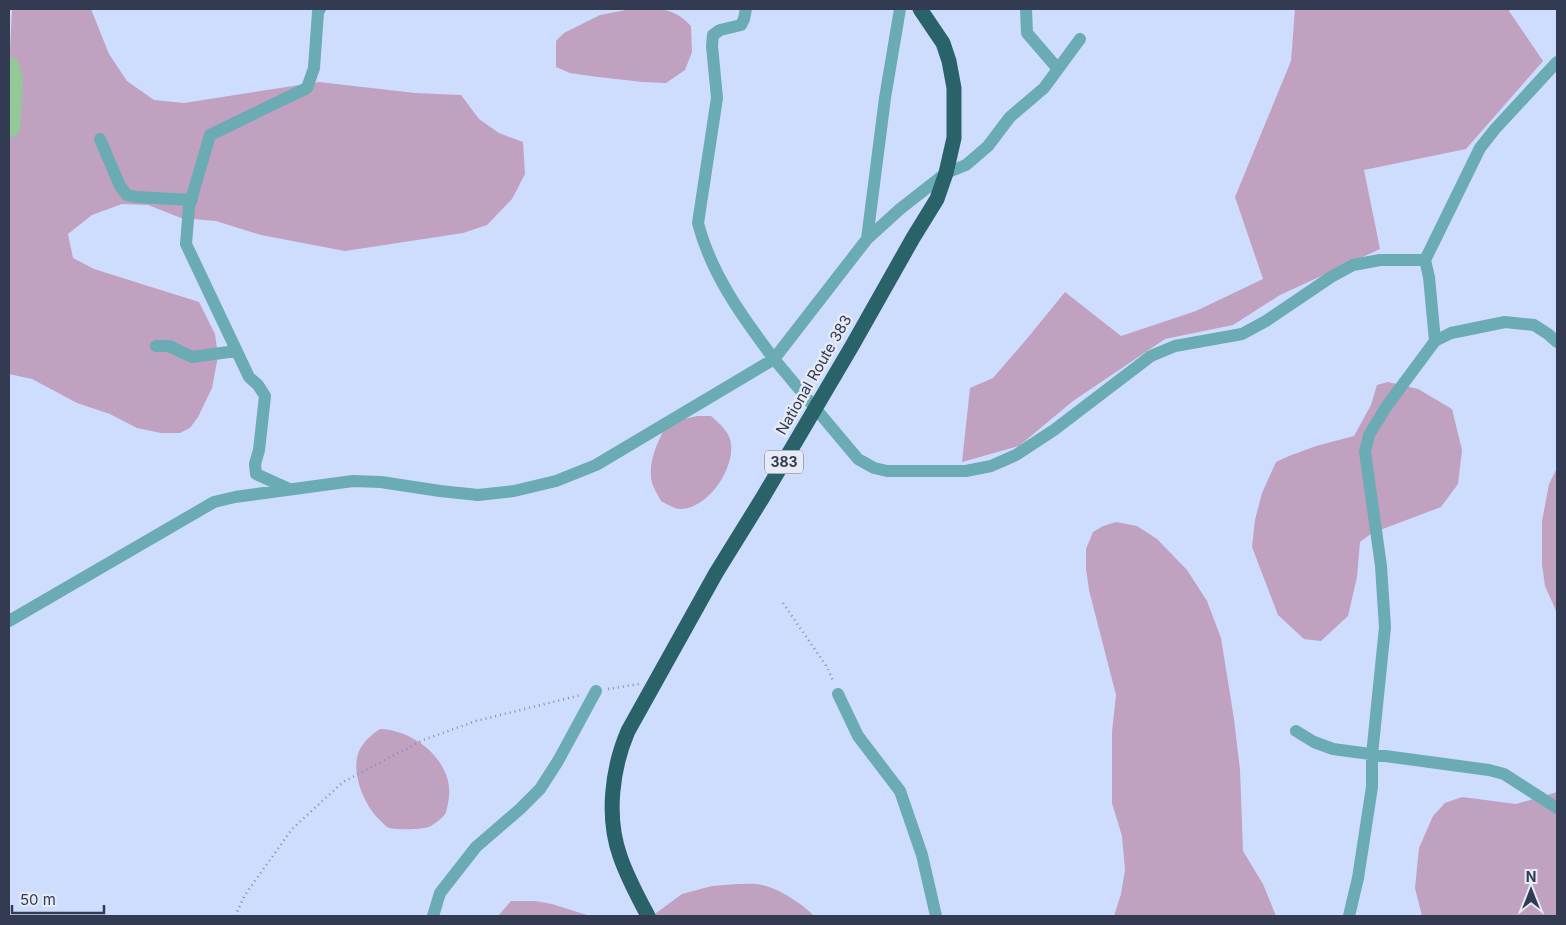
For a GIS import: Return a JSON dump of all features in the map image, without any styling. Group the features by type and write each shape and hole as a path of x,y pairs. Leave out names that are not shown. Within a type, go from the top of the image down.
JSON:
{"highway":[{"name":"National Route 383","path":"648,916 620,856 616,841 613,815 614,780 624,742 716,573 816,408 913,238 938,199 954,138 954,88 943,43 920,9"}],"street":[{"path":"291,490 256,474 255,464 259,450 265,396 258,385 249,377 186,244 189,207 210,135 307,88 314,68 318,12 320,9"},
{"path":"746,9 741,25 720,30 713,35 712,46 716,98 698,223 702,238 741,316 774,359 858,459 874,468 887,471 966,471 991,466 1016,455 1054,430 1151,356 1175,346 1242,334 1266,321 1331,277 1353,265 1380,260 1426,260"},
{"path":"867,239 885,98 900,9"},
{"path":"1026,9 1027,33 1058,69"},
{"path":"9,621 214,502 235,497 353,481 381,482 478,495 514,491 556,481 596,465 774,359 867,239 900,209 946,173 966,165 988,146 1010,117 1044,88 1080,39"},
{"path":"1435,341 1426,260 1480,148 1494,128 1557,62"},
{"path":"100,139 120,186 127,195 192,200"},
{"path":"1349,916 1358,878 1372,787 1372,755 1385,627 1381,566 1365,452 1369,435 1386,407 1435,341 1451,333 1505,322 1534,325 1557,342"},
{"path":"156,346 169,346 192,357 236,351"},
{"path":"433,916 440,893 476,847 540,789 558,761 596,691"},
{"path":"838,694 858,736 900,791 922,855 936,916"},
{"path":"1296,731 1314,742 1333,748 1489,770 1504,774 1557,808"}],"path":[{"path":"783,603 827,667 838,694"},
{"path":"235,916 245,896 292,829 343,782 423,740 476,721 596,691 656,681"}],"shaded area":[{"path":"12,9 91,9 109,54 127,81 154,100 184,103 319,82 415,93 461,95 479,119 499,133 523,142 525,174 512,199 487,225 463,233 345,251 261,235 216,221 181,218 148,205 122,204 92,215 68,234 73,258 94,269 199,302 215,334 218,356 212,388 198,417 190,428 180,433 161,433 137,428 110,414 77,403 32,379 9,374 9,72"},
{"path":"631,9 664,10 677,15 691,26 692,52 685,70 666,83 570,73 556,67 556,41 564,33 600,15"},
{"path":"1295,9 1510,9 1509,11 1543,61 1466,149 1364,170 1380,249 1280,295 1233,325 1165,339 1073,401 1019,446 962,462 970,388 993,378 1065,292 1121,336 1196,311 1263,279 1235,197 1291,61"},
{"path":"1388,382 1418,389 1452,409 1462,450 1458,484 1441,507 1372,533 1360,542 1357,577 1348,616 1321,641 1304,639 1278,615 1252,547 1255,520 1262,493 1276,462 1316,446 1354,436 1371,405 1377,385"},
{"path":"697,416 711,416 724,428 729,436 731,454 724,475 710,494 692,507 677,509 661,501 655,490 651,475 652,460 667,423"},
{"path":"1557,468 1557,613 1545,586 1542,564 1542,521 1549,484"},
{"path":"1116,522 1137,526 1157,539 1187,570 1207,601 1221,638 1234,719 1240,770 1243,851 1263,884 1276,916 1114,916 1121,894 1125,870 1122,836 1112,803 1112,732 1116,695 1089,590 1086,549 1093,532 1103,526"},
{"path":"380,729 394,731 420,743 440,763 446,775 449,789 448,803 444,816 431,826 410,829 389,828 374,814 364,798 356,769 357,759 363,744"},
{"path":"1557,792 1557,916 1422,916 1415,888 1419,848 1433,816 1445,803 1462,797 1516,804"},
{"path":"759,884 775,889 797,902 814,916 652,916 682,894 712,886"},
{"path":"511,901 535,901 552,904 590,916 498,916"}],"waterway":[{"path":"9,68 12,81 9,127"}]}
